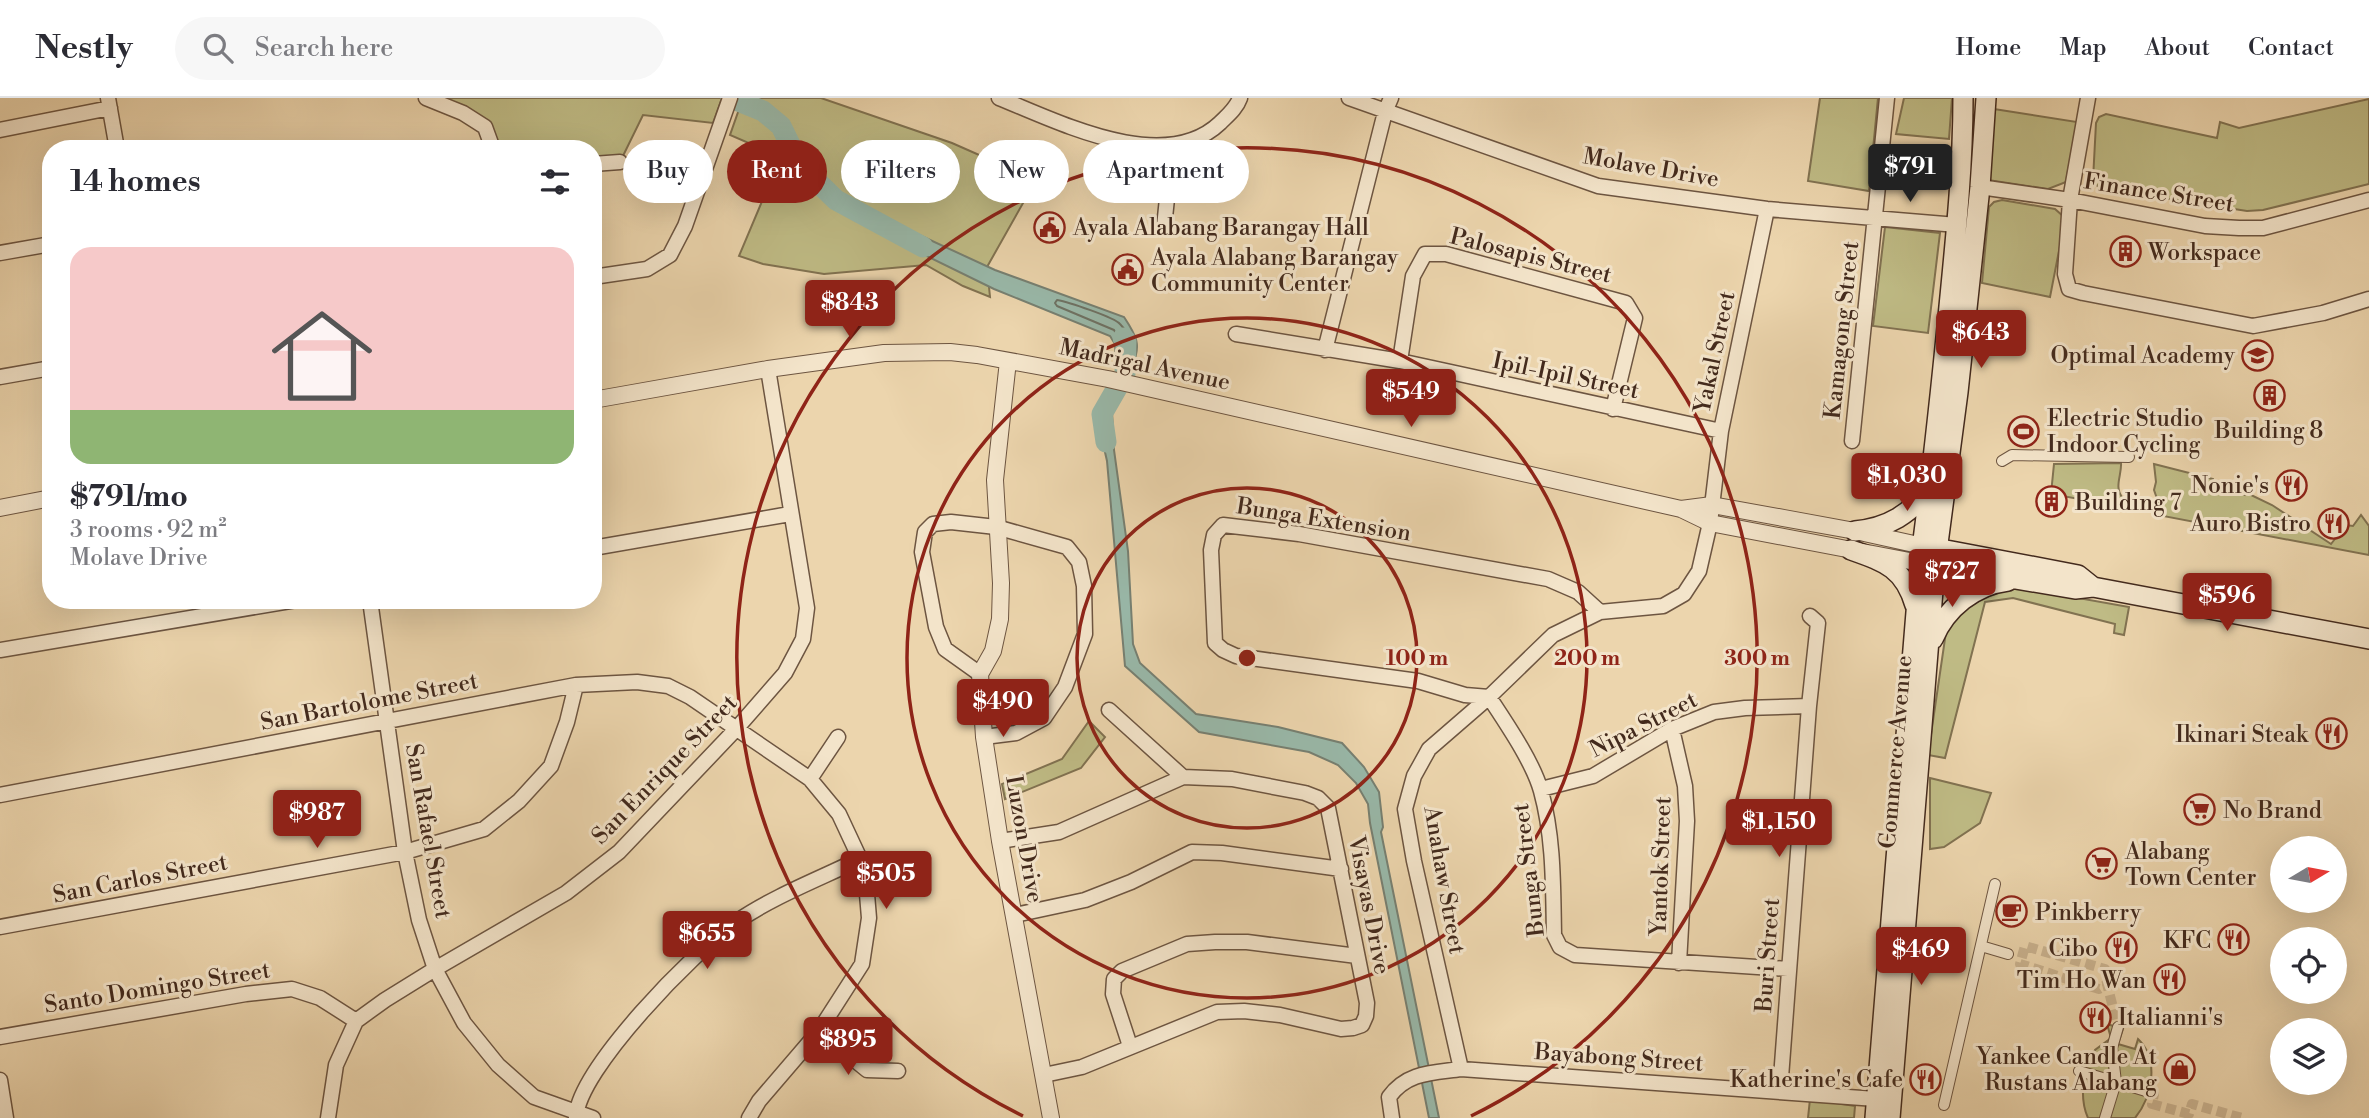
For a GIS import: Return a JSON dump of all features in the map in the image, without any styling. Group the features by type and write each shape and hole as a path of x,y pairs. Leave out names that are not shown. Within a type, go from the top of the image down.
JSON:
{"main road":[{"name":"Commerce Avenue","path":"1890,1118 1928,649 1931,486 1957,225 1963,98"},
{"name":"Commerce Avenue","path":"1876,1108 1917,614 1958,392 1980,187 1986,98"},
{"path":"1917,614 1908,585 1901,576 1853,540 1900,518 1913,508 1931,486"},
{"name":"Madrigal Avenue","path":"1929,556 2017,579 2075,589 2092,587 2369,639"},
{"name":"Madrigal Avenue","path":"1929,556 2078,575 2092,587"},
{"path":"1928,649 1935,633 1955,606 1984,587 2017,579"}],"street":[{"path":"426,98 463,113 485,127 490,140"},
{"path":"602,276 647,269 670,255 685,226 730,98"},
{"path":"999,98 1093,136 1116,140"},
{"path":"1192,140 1213,129 1237,106 1240,98"},
{"name":"Molave Drive","path":"1349,98 1598,186 1767,209 1957,225"},
{"path":"1325,350 1385,112 1391,98"},
{"name":"Kamagong Street","path":"1853,440 1887,98"},
{"path":"2088,98 2070,200 2065,274 2069,289 2253,326 2323,313 2369,299"},
{"path":"0,130 109,103 115,140"},
{"path":"602,163 620,162"},
{"name":"Finance Street","path":"1980,187 2070,200 2205,226 2263,228 2369,200"},
{"path":"1164,227 1167,203"},
{"name":"Yakal Street","path":"1710,523 1721,431 1767,209"},
{"path":"0,253 42,246"},
{"name":"Palosapis Street","path":"1401,361 1413,276 1425,254 1446,254 1626,303 1635,318 1613,409"},
{"name":"Ipil-Ipil Street","path":"1236,334 1401,361 1721,431"},
{"name":"Madrigal Avenue","path":"602,398 768,369 884,353 950,352 1108,379 1681,509 1710,523 1853,540"},
{"name":"Luzon Drive","path":"1007,361 995,480 1001,583 1000,619 993,650 980,674 984,737 1000,841 1051,1118"},
{"name":"San Enrique Street","path":"328,1118 336,1065 356,1021 435,969 566,893 620,852 785,673 803,639 807,608 768,369"},
{"path":"0,377 42,370"},
{"path":"2002,461 2012,455 2129,457"},
{"path":"0,508 42,500"},
{"name":"Madrigal Avenue","path":"1681,509 1712,505 1929,556"},
{"path":"602,546 790,514"},
{"path":"980,674 945,649 936,627 922,552 925,531 933,524 951,522 996,527 1067,547 1079,562 1084,586 1084,634 1065,687 1044,718 1016,733 984,737"},
{"name":"Anahaw Street","path":"1461,1069 1414,861 1405,809 1414,776 1430,749 1489,698 1553,635 1600,612 1663,606 1684,594 1699,570 1710,523"},
{"name":"Bunga Extension","path":"1489,698 1465,695 1418,681 1236,656 1223,650 1215,643 1211,550 1214,535 1223,526 1262,529 1548,579 1578,592 1600,612"},
{"path":"0,650 243,609"},
{"name":"San Rafael Street","path":"371,609 405,852 419,920 435,969 464,1023 498,1065 534,1097 576,1115 593,1118"},
{"name":"Buri Street","path":"1780,1091 1809,706 1818,623 1811,616"},
{"name":"San Bartolome Street","path":"0,794 576,685 637,682 668,686 690,697 810,779 839,814 860,859 866,882 869,918 862,964 819,1031 759,1101 748,1118"},
{"name":"San Carlos Street","path":"0,927 405,852 484,829 519,801 551,766 567,722 576,685"},
{"name":"Bunga Street","path":"1489,698 1514,735 1541,789 1552,854 1554,935 1560,947 1575,955 1788,970"},
{"name":"Nipa Street","path":"1541,789 1593,776 1672,729 1714,712 1758,707 1809,706"},
{"path":"1109,710 1182,777"},
{"name":"Yantok Street","path":"1672,729 1685,786 1687,821 1679,962"},
{"path":"810,779 838,737"},
{"name":"Visayas Drive","path":"1000,841 1059,832 1182,777 1232,779 1318,798 1328,808 1367,1003 1362,1025 1341,1029 1244,1010 1217,1012 1082,1067 1044,1075"},
{"path":"1015,915 1085,900 1131,882 1192,852 1222,853 1341,869"},
{"path":"576,1115 586,1088 612,1047 709,945 735,923 765,905 860,859"},
{"path":"1944,1105 1994,884"},
{"path":"1130,1046 1113,994 1114,979 1122,971 1186,944 1247,942 1357,956"},
{"path":"1981,946 2008,954"},
{"name":"Santo Domingo Street","path":"0,1037 246,993 292,989 320,998 356,1021"},
{"path":"2105,1118 2116,1082 2112,1048 2118,1027"},
{"path":"819,1031 867,1070 898,1072"},
{"name":"Bayabong Street","path":"1392,1118 1389,1097 1398,1084 1415,1076 1461,1069 1780,1091 1876,1108"},
{"path":"2079,1071 2149,1092"},
{"path":"0,1080 6,1118"}],"shaded area":[{"path":"443,98 722,98 713,123 643,115 631,140 623,140 623,156 620,162 602,163 602,140 490,140 481,122 470,111"},
{"path":"743,98 821,98 943,140 841,140 841,203 960,203 960,147 974,153 974,203 1023,203 987,267 990,297 963,286 926,265 824,274 763,264 739,256 761,203 827,203 827,140 742,140 730,135"},
{"path":"1820,98 1878,98 1869,191 1808,181"},
{"path":"1904,98 1952,98 1949,139 1896,134"},
{"path":"2369,99 2369,184 2263,210 2247,211 2099,188 2093,180 2096,123 2099,117 2106,114 2217,138 2220,122 2239,128"},
{"path":"1994,109 2077,122 2066,182 2048,189 1988,180"},
{"path":"2002,200 2055,209 2064,217 2050,297 1982,283 1989,207"},
{"path":"1885,227 1940,233 1928,333 1873,326"},
{"path":"2121,463 2118,485 2120,493 2135,509 2051,494 2054,464"},
{"path":"2154,464 2213,479 2213,482 2245,495 2247,493 2272,505 2331,544 2346,525 2353,526 2361,515 2369,526 2369,555 2163,516 2154,490"},
{"path":"2017,587 2129,607 2124,635 2114,633 2115,624 2013,598 1985,602 1945,758 1928,755 1947,625 1979,598"},
{"path":"1089,721 1105,737 1081,768 1005,799 1002,784 1062,759"},
{"path":"1930,778 1991,793 1980,823 1944,847 1930,849"},
{"path":"2107,1024 2123,1029 2118,1044 2135,1049 2138,1039 2149,1057 2149,1089 2135,1118 2088,1118 2085,1108 2084,1078 2077,1075 2080,1066 2086,1067 2095,1050 2111,1038"},
{"path":"1810,1099 1855,1106 1854,1118 1808,1118"}],"water":[{"path":"902,227 995,270 1124,317 1132,329 1137,346 1132,366 1116,361 1115,344 1110,336 994,289 894,240"},
{"path":"1111,388 1121,394 1112,412 1114,450 1128,551 1133,644 1140,663 1196,714 1278,727 1342,743 1364,767 1379,792 1383,827 1381,832 1439,1118 1429,1118 1368,804 1356,783 1338,765 1309,752 1199,732 1125,666 1107,461 1099,426"}],"waterway":[{"path":"731,98 763,111 781,126 800,165 836,200 923,247"},
{"path":"1106,442 1102,414 1125,374 1126,341 1123,338"}],"tunnel":[{"path":"2110,985 2107,984 2109,976 2105,969 2025,946 2020,964 2099,989 2107,984 2118,1027"},
{"path":"2149,1092 2154,1094 2152,1104 2189,1114 2192,1104 2242,1118"}],"place":[{"name":"Ayala Alabang Barangay Hall","path":"1050,227"},
{"name":"Workspace","path":"2125,252"},
{"name":"Ayala Alabang Barangay Community Center","path":"1128,270"},
{"name":"Optimal Academy","path":"2258,355"},
{"name":"Building 8","path":"2269,396"},
{"name":"Electric Studio Indoor Cycling","path":"2024,431"},
{"name":"Nonie's","path":"2292,485"},
{"name":"Building 7","path":"2052,502"},
{"name":"Auro Bistro","path":"2334,523"},
{"name":"Ikinari Steak","path":"2331,734"},
{"name":"No Brand","path":"2200,810"},
{"name":"Alabang Town Center","path":"2102,864"},
{"name":"Pinkberry","path":"2012,912"},
{"name":"KFC","path":"2234,940"},
{"name":"Cibo","path":"2121,948"},
{"name":"Tim Ho Wan","path":"2169,980"},
{"name":"Italianni's","path":"2095,1017"},
{"name":"Yankee Candle At Rustans Alabang","path":"2180,1069"},
{"name":"Katherine's Cafe","path":"1926,1079"}]}
